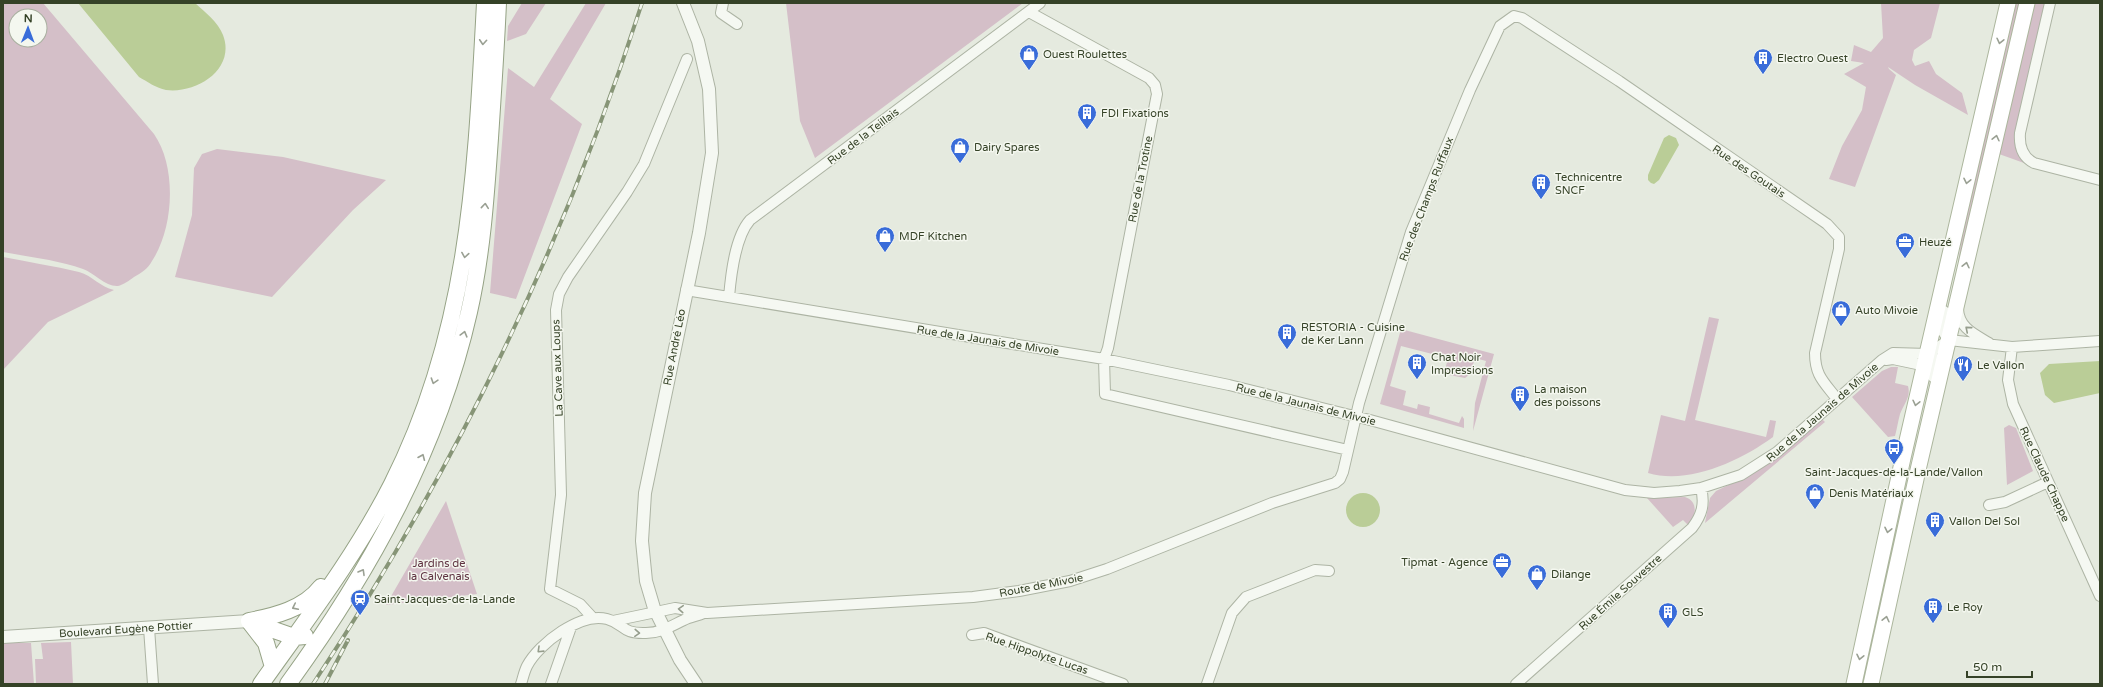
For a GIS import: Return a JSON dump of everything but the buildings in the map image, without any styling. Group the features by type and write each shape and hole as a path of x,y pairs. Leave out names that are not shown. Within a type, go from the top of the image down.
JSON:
{"highway":[{"path":"261,684 299,634 355,549 392,483 419,424 450,330 464,256 473,191 485,3"},
{"path":"288,684 335,618 393,518 415,474 442,405 464,332 474,290 484,218 498,3"},
{"path":"249,621 264,618 298,605 311,598 321,587 368,512 419,424"},
{"path":"264,618 284,620 299,634 298,658 279,684"},
{"path":"249,621 299,634 321,629 335,618"},
{"path":"249,621 266,643 273,667"}],"main road":[{"path":"1871,684 1918,470 1963,201 2008,3"},
{"path":"1854,684 1903,458 1937,355 1957,303 2027,3"}],"street":[{"name":"Rue André Léo","path":"683,3 703,56 709,89 712,153 707,190 645,493 642,541 646,581 656,612 664,630 696,684"},
{"path":"723,3 720,10 722,15 737,24"},
{"name":"Rue de la Teillais","path":"729,297 739,238 743,229 750,220 1040,3"},
{"path":"2050,3 2020,133 2021,147 2028,159 2034,163 2100,180"},
{"name":"Rue de la Trotine","path":"1029,12 1149,78 1156,89 1157,94 1108,348 1104,359 1105,394 1348,450"},
{"name":"Rue des Goutais","path":"1514,16 1522,18 1619,81 1827,224 1839,237 1839,249 1815,360 1815,366 1821,380 1837,399"},
{"name":"Rue des Champs Ruffaux","path":"1356,416 1385,315 1424,201 1470,90 1500,26 1514,16"},
{"name":"La Cave aux Loups","path":"592,617 580,604 550,590 561,495 555,326 558,298 568,277 627,192 644,164 687,59"},
{"path":"1937,355 1942,319 1959,241 1963,201"},
{"name":"Rue de la Jaunais de Mivoie","path":"686,290 1104,359 1229,385 1356,416 1625,490 1654,493 1701,488 1740,475 1756,467 1777,452 1882,360 1893,353 1937,355 1993,345 2012,347 2100,341"},
{"path":"1957,303 1960,321 1965,327 1993,345"},
{"name":"Rue Claude Chappe","path":"2012,347 2008,380 2010,394 2100,596"},
{"name":"Route de Mivoie","path":"613,621 629,632 647,633 664,630 685,619 707,613 973,597 1020,591 1070,581 1106,569 1272,503 1335,483 1340,479 1343,472 1356,416"},
{"path":"1989,505 2005,502 2048,482"},
{"name":"Rue Émile Souvestre","path":"1516,684 1692,528 1702,512 1701,488"},
{"path":"1207,684 1232,614 1246,597 1315,570 1329,571"},
{"name":"Route de Mivoie","path":"613,621 675,608 707,613"},
{"path":"521,684 527,667 533,658 555,636 592,617 613,621"},
{"name":"Boulevard Eugène Pottier","path":"3,637 249,621"},
{"path":"551,684 571,627"},
{"path":"149,628 153,684"},
{"name":"Rue Hippolyte Lucas","path":"972,635 984,633 1123,684"}],"green space":[{"path":"3,3 43,3 47,8 8,8 8,48 48,48 48,9 154,134 166,163 170,198 165,232 159,247 146,269 122,285 114,286 83,269 54,261 3,252"},
{"path":"522,3 546,3 526,34 507,41 508,26"},
{"path":"586,3 606,3 550,99 582,124 516,299 490,293 508,68 534,87"},
{"path":"786,3 1023,3 815,158 800,121"},
{"path":"1881,3 1940,3 1931,38 1914,50 1912,60 1915,66 1929,61 1936,74 1962,93 1968,115 1915,85 1888,67 1896,75 1855,187 1829,179 1842,146 1862,110 1866,87 1844,74 1864,63 1851,61 1854,45 1871,52 1883,38"},
{"path":"2013,3 2021,3 1953,299 1964,221"},
{"path":"2034,3 2047,3 2016,147 2024,163 1999,154"},
{"path":"217,149 283,157 386,180 353,210 272,297 175,277 192,215 194,168 202,154"},
{"path":"3,257 79,272 109,289 114,290 48,322 3,370"},
{"path":"1709,317 1719,319 1695,420 1766,437 1770,420 1776,421 1773,437 1760,446 1730,462 1697,473 1680,476 1664,476 1648,473 1661,415 1685,421"},
{"path":"1401,329 1494,354 1473,431 1475,403 1486,361 1475,358 1470,374 1465,378 1444,374 1448,358 1401,346 1390,386 1406,391 1403,405 1417,409 1418,404 1430,407 1429,414 1459,423 1462,416 1464,419 1464,428 1380,404"},
{"path":"1891,367 1898,367 1895,383 1908,386 1909,394 1900,414 1895,436 1888,437 1852,397 1882,371"},
{"path":"1822,419 1825,422 1705,523 1710,498 1716,491 1768,464"},
{"path":"2009,425 2016,428 2033,471 2007,485 2004,428"},
{"path":"1685,497 1694,505 1695,509 1693,517 1688,525 1683,520 1673,527 1647,498"},
{"name":"Jardins de la Calvenais","path":"446,501 477,594 386,605"},
{"path":"71,642 73,684 36,684 35,659 43,659 41,643"},
{"path":"3,643 31,643 34,684 3,684"}],"shaded area":[{"path":"78,3 195,3 221,30 226,47 224,58 219,68 211,77 201,83 190,88 178,90 166,90 159,88 139,77"},
{"path":"1669,135 1676,138 1679,145 1659,180 1654,184 1651,183 1648,180 1648,175 1664,138"},
{"path":"2100,361 2100,393 2054,403 2045,395 2040,373 2049,364"},
{"path":"1363,493 1375,498 1380,510 1375,522 1363,527 1351,522 1346,510 1351,498"}],"railway":[{"path":"313,684 365,603 413,521 459,439 501,355 541,270 577,183 611,94 642,3"},
{"path":"325,684 348,640"}],"place":[{"name":"Ouest Roulettes","path":"1029,71"},
{"name":"Electro Ouest","path":"1763,75"},
{"name":"FDI Fixations","path":"1087,130"},
{"name":"Dairy Spares","path":"960,164"},
{"name":"Technicentre SNCF","path":"1541,200"},
{"name":"MDF Kitchen","path":"885,253"},
{"name":"Heuzé","path":"1905,259"},
{"name":"Auto Mivoie","path":"1841,327"},
{"name":"RESTORIA - Cuisine de Ker Lann","path":"1287,350"},
{"name":"Chat Noir Impressions","path":"1417,380"},
{"name":"Le Vallon","path":"1963,382"},
{"name":"La maison des poissons","path":"1520,412"},
{"name":"Saint-Jacques-de-la-Lande/Vallon","path":"1894,465"},
{"name":"Denis Matériaux","path":"1815,510"},
{"name":"Vallon Del Sol","path":"1935,538"},
{"name":"Tipmat - Agence","path":"1502,579"},
{"name":"Dilange","path":"1537,591"},
{"name":"Saint-Jacques-de-la-Lande","path":"360,616"},
{"name":"Le Roy","path":"1933,624"},
{"name":"GLS","path":"1668,629"}]}
